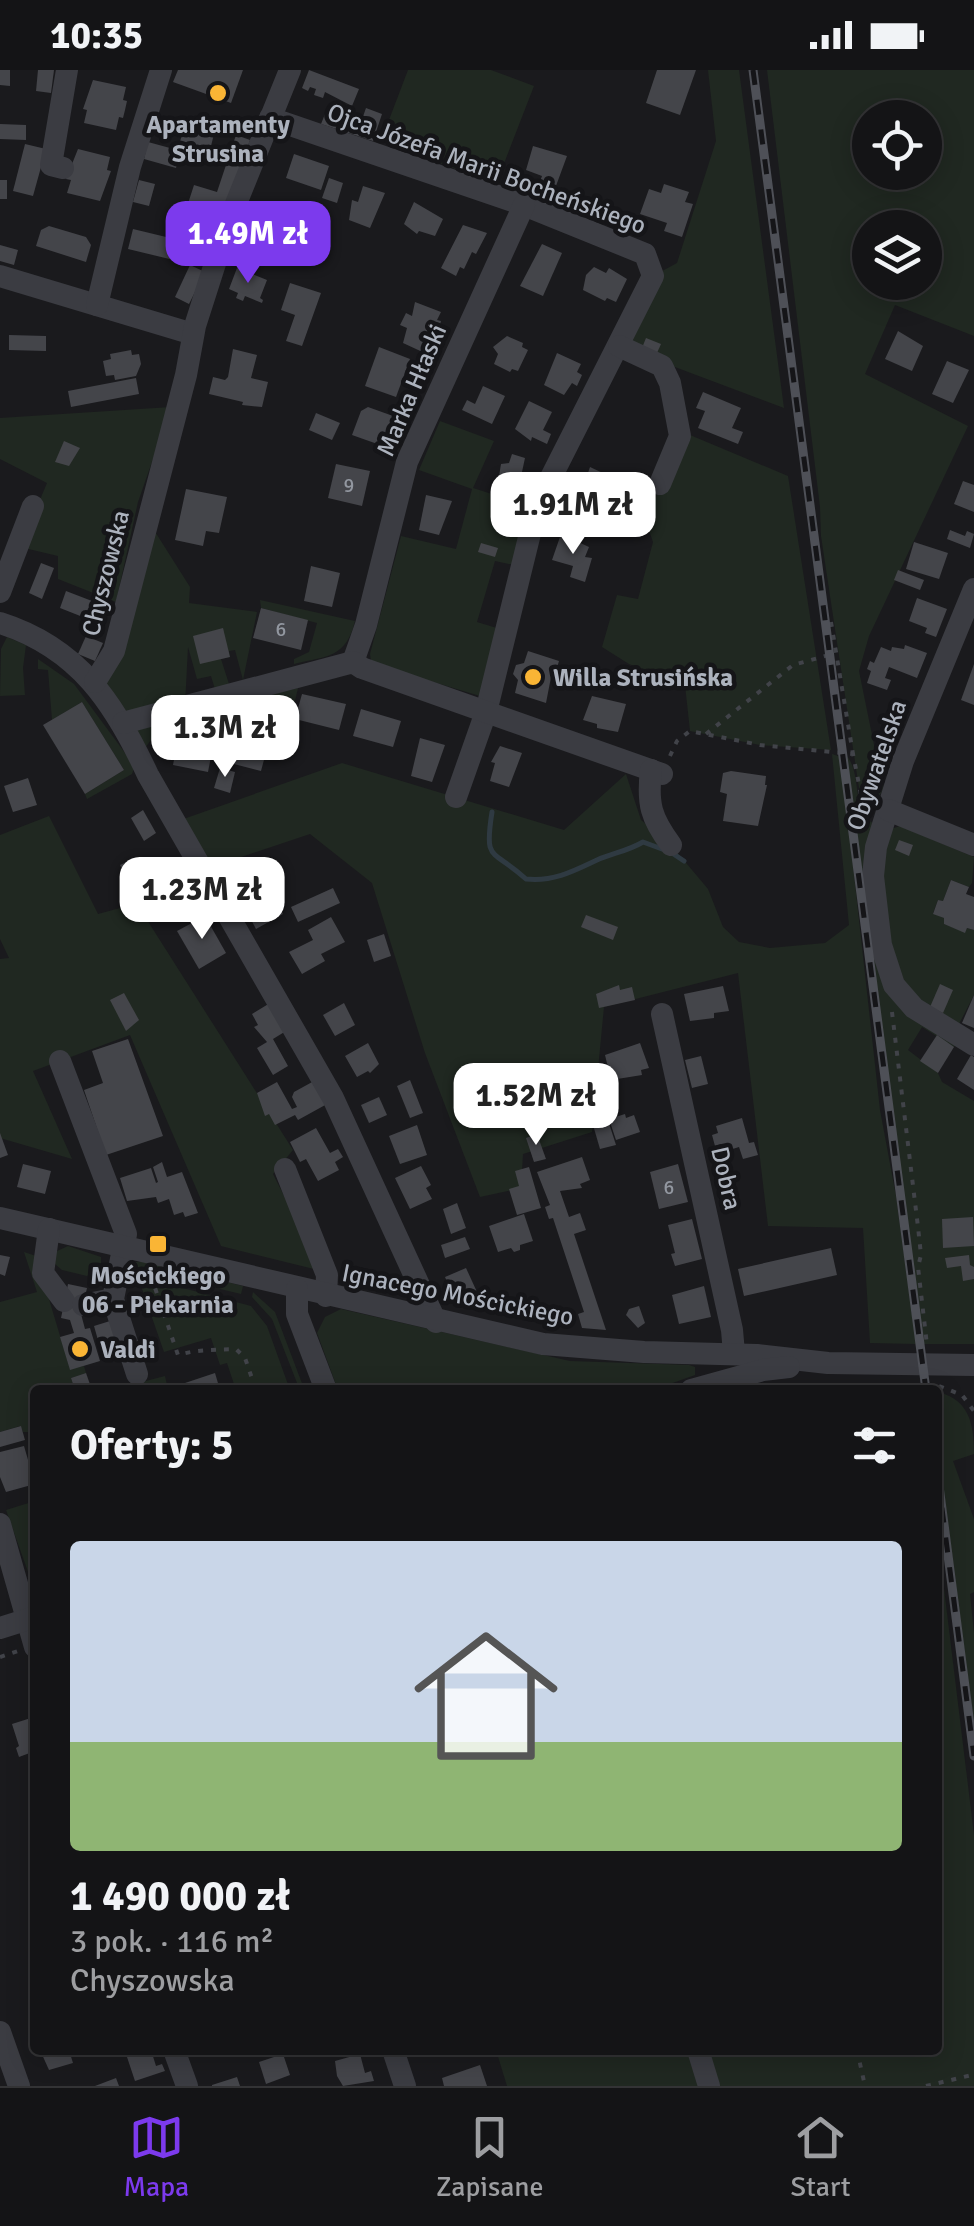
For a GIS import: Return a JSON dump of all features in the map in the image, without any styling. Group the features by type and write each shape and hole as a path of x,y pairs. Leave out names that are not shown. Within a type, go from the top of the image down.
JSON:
{"street":[{"path":"63,168 51,165 70,95 67,70"},
{"path":"97,305 122,180 141,112 160,70"},
{"name":"Chyszowska","path":"95,682 114,651 186,376 193,334 227,226 290,70"},
{"name":"Ojca Józefa Marii Bocheńskiego","path":"270,118 524,206 645,254 653,276 537,505 486,712 456,797"},
{"name":"Marka Hłaski","path":"352,662 366,625 407,462 524,206"},
{"path":"0,276 193,334"},
{"path":"619,346 662,366 670,382 680,436 660,484"},
{"path":"0,592 34,506"},
{"name":"Obywatelska","path":"902,996 888,970 877,923 874,861 903,761 974,588"},
{"path":"0,623 43,643 95,682 123,723 148,775 332,1098 436,1322"},
{"path":"123,723 352,662 656,772 648,794 653,821 671,845"},
{"path":"885,818 974,844"},
{"path":"902,996 923,1014 974,1044"},
{"name":"Dobra","path":"662,1014 734,1353"},
{"path":"60,1060 126,1234 113,1299 138,1374"},
{"path":"285,1169 327,1275 326,1296"},
{"name":"Ignacego Mościckiego","path":"0,1218 543,1344 644,1352 734,1353 828,1363 974,1366"},
{"path":"49,1229 43,1274 74,1303 113,1299"},
{"path":"298,1289 296,1314 324,1385"},
{"path":"709,1385 763,1370 828,1363"},
{"path":"0,1524 30,1615"},
{"path":"0,1628 30,1618"},
{"path":"0,2032 19,2086"},
{"path":"176,2055 187,2086"},
{"path":"395,2055 405,2086"},
{"path":"700,2055 710,2086"}],"path":[{"path":"831,622 862,808 866,816 885,818"},
{"path":"706,734 793,665 836,652"},
{"path":"656,772 677,741 690,731 760,745 853,754"},
{"path":"902,996 892,1009 918,1227 927,1348"},
{"path":"151,1276 178,1355 208,1347 219,1352 236,1349 245,1358 254,1385"},
{"path":"942,1389 956,1391 974,1409"},
{"path":"857,2055 865,2086"},
{"path":"926,2086 972,2075"}],"shaded area":[{"path":"408,70 491,70 534,86 496,184 381,141"},
{"path":"708,70 739,70 784,408 619,346 653,276 677,263 716,141"},
{"path":"767,70 974,70 974,336 895,305 865,374 968,426 869,636 859,671 883,789 871,812 862,808 821,536"},
{"path":"171,407 138,502 116,602 58,579 58,556 20,547 47,483 0,459 0,418"},
{"path":"440,421 494,441 473,488 530,506 514,565 495,561 477,622 500,629 480,696 371,661 401,536 456,549 472,489 419,470"},
{"path":"690,435 788,476 831,750 760,745 690,731 685,685 629,664 602,647 617,595 638,599 653,542 647,525 660,484"},
{"path":"147,519 190,587 189,603 257,612 243,680 235,650 229,651 230,657 221,659 229,684 215,689 211,676 197,679 188,647 185,705 175,708 139,756 95,682"},
{"path":"260,600 355,621 340,649 294,664 294,659 309,652 317,623 261,608"},
{"path":"7,637 26,645 25,695 0,696 1,649"},
{"path":"38,659 74,684 128,757 134,768 132,774 87,799 85,794 124,770 82,702 52,720 48,670 38,669"},
{"path":"298,688 286,739 232,730 237,703"},
{"path":"832,754 841,757 880,1110 916,1344 870,1343 863,1228 768,1226 738,973 604,1007 592,1132 523,1154 521,1188 480,1197 425,1053 372,883 310,834 205,869 175,822 342,763 564,830 626,774 641,820 671,845 708,889 723,927 739,942 770,948 825,943 849,925"},
{"path":"846,755 862,810 874,824 879,961 959,1041 954,1047 922,1027 908,1050 938,1073 942,1082 974,1101 974,1344 922,1344"},
{"path":"49,816 98,914 135,904 142,912 293,1150 273,1174 322,1271 221,1246 130,1035 33,1071 72,1159 0,1138 0,959 9,958 0,939 0,835"},
{"path":"900,826 974,857 972,883 969,887 951,880 943,901 938,900 933,913 944,918 944,924 965,932 967,928 974,930 974,995 959,1024 951,1023 900,985 880,888 888,830"},
{"path":"68,1246 101,1257 101,1269 87,1276 62,1270 55,1264 55,1252"},
{"path":"24,1252 36,1256 70,1369 84,1366 86,1373 71,1378 73,1385 30,1385 30,1432 23,1432 20,1426 0,1432 0,1302 37,1292"},
{"path":"133,1262 243,1286 241,1294 132,1268"},
{"path":"130,1274 251,1306 267,1326 288,1385 234,1385 227,1363 220,1365 211,1338 164,1352 141,1286 128,1287"},
{"path":"253,1292 275,1312 303,1385 298,1385 272,1319 252,1297"},
{"path":"341,1309 570,1361 689,1365 695,1367 695,1375 667,1385 336,1385 317,1333 325,1317"},
{"path":"165,1376 167,1385 130,1385"},
{"path":"942,1393 963,1407 973,1433 974,1454 953,1461 974,1519 974,1592 970,1594 974,1723 942,1478"},
{"path":"30,1503 30,1577 6,1510"},
{"path":"942,1572 974,1835 974,2086 717,2086 708,2055 942,2055"},
{"path":"498,2055 694,2055 702,2086 507,2086"}],"building":[{"path":"0,70 10,70 10,86 0,85"},
{"path":"38,70 54,70 51,93 36,91"},
{"name":"Apartamenty Strusina","path":"178,70 243,70 231,103 173,82"},
{"path":"309,70 359,89 352,106 325,92 323,98 314,95 316,89 302,88"},
{"path":"657,70 696,70 680,115 646,103"},
{"path":"93,80 126,87 125,110 116,130 84,123 87,110 83,109"},
{"path":"366,108 382,114 373,141 321,124 325,114 346,121 347,116 358,120 359,128"},
{"path":"0,124 26,125 26,140 0,139"},
{"path":"184,126 214,134 209,154 179,146"},
{"path":"236,135 250,140 225,216 211,211 204,229 182,222 194,185 217,192"},
{"path":"148,142 181,151 176,168 144,159"},
{"path":"25,144 46,149 33,196 13,191"},
{"path":"533,146 567,156 553,194 538,187 542,176 526,170"},
{"path":"78,149 110,157 107,170 111,171 100,201 67,193 71,180 66,179"},
{"path":"294,154 329,166 321,190 286,178"},
{"path":"329,178 343,183 337,203 322,198"},
{"path":"0,180 7,180 7,199 0,199"},
{"path":"139,180 155,184 149,206 133,202"},
{"path":"664,184 689,192 685,202 693,204 682,237 664,231 667,223 640,214 649,189 661,193"},
{"path":"363,186 385,193 370,228 349,220 352,200 358,202"},
{"path":"269,202 301,212 293,242 260,233"},
{"path":"414,202 443,219 435,236 419,231 417,234 404,224"},
{"path":"463,225 487,233 476,254 472,252 456,276 441,268"},
{"path":"49,226 86,237 91,245 86,262 36,246 41,230"},
{"path":"133,229 191,243 186,263 128,249"},
{"path":"542,244 562,253 543,296 520,286"},
{"path":"0,245 18,250 14,265 0,261"},
{"path":"190,265 205,272 189,304 175,297"},
{"path":"594,267 606,273 609,268 627,279 616,302 583,290 586,275"},
{"path":"237,268 267,280 260,298 262,303 245,296 243,301 229,289"},
{"path":"290,283 321,293 302,346 286,341 295,315 281,310"},
{"path":"415,302 441,312 429,355 403,343 407,328 400,325 406,313 412,316"},
{"path":"898,331 923,346 912,371 885,359"},
{"path":"9,335 46,336 46,351 9,350"},
{"path":"507,336 523,343 522,347 528,350 518,371 510,372 494,364 498,354 493,347"},
{"path":"646,338 661,344 657,353 642,348"},
{"path":"379,347 410,359 396,397 365,386"},
{"path":"233,349 257,355 251,378 268,382 262,407 209,394 213,377 228,377"},
{"path":"131,350 132,355 139,354 141,364 136,376 115,380 114,375 106,376 103,361 111,359 110,354"},
{"path":"557,353 581,364 577,386 572,383 564,395 544,385"},
{"path":"947,361 969,370 953,403 932,394"},
{"path":"136,378 139,394 71,407 68,391"},
{"path":"483,386 505,396 492,424 462,410 467,400 475,404"},
{"path":"703,392 741,408 732,428 743,432 738,444 698,428 705,411 696,408"},
{"path":"529,401 552,412 543,430 551,434 547,444 532,437 531,441 515,429"},
{"path":"368,407 393,416 383,446 352,435 361,411"},
{"path":"316,413 340,423 332,440 309,430"},
{"path":"64,441 80,448 69,466 55,462"},
{"path":"512,454 525,458 517,495 497,488 501,464 509,463"},
{"path":"336,464 370,471 362,506 328,498"},
{"path":"590,467 622,482 599,518 576,508"},
{"path":"963,481 974,485 974,512 954,504"},
{"path":"186,489 227,497 219,533 206,531 203,546 175,540"},
{"path":"426,495 452,501 439,535 419,530"},
{"path":"950,530 965,536 967,531 974,534 970,548 947,539"},
{"path":"561,534 589,547 585,557 592,558 585,582 570,577 573,566 552,560"},
{"path":"914,542 948,553 939,579 906,569"},
{"path":"481,543 498,548 495,557 478,552"},
{"path":"41,563 54,568 42,599 29,593"},
{"path":"311,566 340,573 332,607 304,601"},
{"path":"898,570 924,580 920,590 894,580"},
{"path":"66,591 105,606 98,623 60,608"},
{"path":"917,598 947,609 936,637 925,633 927,628 909,621"},
{"path":"261,608 308,620 301,650 253,638"},
{"path":"223,628 230,657 200,664 193,636"},
{"path":"86,636 103,643 95,661 78,654"},
{"path":"905,645 927,653 917,678 889,667 885,678 891,680 887,690 867,683 870,661 874,663 881,647 891,651 892,647 904,649"},
{"name":"Willa Strusińska","path":"528,651 559,661 555,674 552,672 546,703 515,693 518,680 513,674 516,665 524,663"},
{"path":"974,664 974,705 961,700"},
{"path":"302,694 346,704 339,730 295,719"},
{"path":"592,696 626,704 618,732 597,728 597,724 583,720"},
{"path":"82,702 124,770 85,794 43,725"},
{"path":"361,709 401,721 393,747 353,736"},
{"path":"237,733 269,741 261,771 230,763"},
{"path":"179,734 214,741 208,772 173,765"},
{"path":"420,738 445,745 432,782 411,776"},
{"path":"500,746 522,753 509,787 490,781 495,763 491,762"},
{"path":"220,768 235,772 230,793 214,788"},
{"path":"723,773 766,776 758,826 723,821 727,794 720,792"},
{"path":"28,778 37,805 13,812 4,786"},
{"path":"143,810 156,833 144,841 131,818"},
{"path":"899,840 913,845 909,856 895,850"},
{"path":"135,858 143,875 128,882 120,865"},
{"path":"951,880 969,887 966,894 974,897 974,930 967,928 965,933 933,914"},
{"path":"266,882 283,914 256,929 239,897"},
{"path":"333,888 340,903 298,922 291,907"},
{"path":"586,915 618,927 613,940 581,927"},
{"path":"205,916 226,953 199,969 177,931"},
{"path":"331,917 345,942 321,954 325,961 302,974 289,952 313,940 308,930"},
{"path":"384,934 391,956 374,962 367,940"},
{"path":"940,984 953,990 943,1013 930,1007"},
{"path":"619,985 620,990 632,987 635,1000 599,1008 596,994"},
{"path":"723,986 729,1011 714,1013 714,1018 690,1021 684,994"},
{"path":"124,993 139,1020 126,1031 110,1000"},
{"path":"974,995 974,1028 962,1023"},
{"path":"270,1003 286,1031 273,1039 288,1066 273,1075 257,1048 267,1042 254,1027 258,1025 252,1014"},
{"path":"344,1003 355,1025 335,1036 323,1015"},
{"path":"937,1035 954,1047 938,1073 920,1061"},
{"path":"128,1039 163,1136 106,1155 84,1090 103,1083 92,1051"},
{"path":"368,1043 379,1064 370,1073 357,1077 345,1056"},
{"path":"640,1043 649,1068 641,1070 642,1075 611,1080 605,1055"},
{"path":"971,1055 974,1057 974,1090 957,1079"},
{"path":"701,1056 708,1084 692,1088 685,1060"},
{"path":"410,1080 423,1113 410,1118 397,1086"},
{"path":"314,1081 327,1104 298,1120 295,1115 275,1125 269,1114 265,1116 257,1093 277,1082 292,1109 297,1107 294,1092"},
{"path":"379,1097 387,1115 369,1123 361,1105"},
{"path":"606,1114 616,1145 600,1149 591,1118"},
{"path":"625,1114 626,1118 634,1115 640,1132 616,1140 609,1119"},
{"path":"742,1118 749,1143 754,1142 758,1155 743,1159 739,1147 723,1152 721,1144 715,1146 712,1135 718,1133 716,1126"},
{"path":"417,1125 427,1155 400,1164 389,1136"},
{"path":"316,1128 330,1153 338,1149 343,1157 335,1162 339,1170 318,1181 306,1159 300,1162 290,1142"},
{"path":"0,1133 8,1155 0,1158"},
{"path":"537,1134 546,1159 534,1162 526,1138"},
{"path":"582,1157 590,1180 580,1184 582,1188 560,1191 569,1217 580,1213 586,1230 574,1234 606,1330 582,1328 578,1314 584,1312 553,1218 549,1219 545,1207 550,1205 537,1172"},
{"path":"162,1162 167,1177 182,1172 198,1213 174,1215 169,1199 158,1203 156,1197 127,1201 120,1178 151,1168 156,1183 153,1167"},
{"path":"23,1164 51,1171 45,1194 17,1187"},
{"path":"678,1164 688,1202 659,1209 650,1172"},
{"path":"421,1166 431,1185 426,1188 432,1199 410,1209 395,1178"},
{"path":"529,1167 541,1208 517,1215 509,1189 519,1186 515,1171"},
{"path":"457,1203 466,1228 451,1234 443,1209"},
{"path":"524,1214 533,1241 520,1245 520,1250 514,1252 511,1248 498,1252 489,1226"},
{"path":"973,1217 974,1246 943,1248 942,1219"},
{"path":"692,1219 702,1259 675,1266 668,1225"},
{"path":"465,1237 470,1249 445,1258 441,1245"},
{"path":"831,1248 837,1275 744,1296 738,1269"},
{"path":"0,1255 10,1257 5,1276 0,1274"},
{"path":"969,1255 974,1279 963,1281 961,1266 947,1268 945,1258"},
{"path":"466,1268 477,1292 456,1302 445,1277"},
{"path":"68,1284 87,1288 81,1314 85,1329 90,1328 100,1361 70,1370 60,1337 74,1333 70,1320 61,1318"},
{"path":"704,1286 711,1317 679,1324 672,1295"},
{"path":"639,1306 645,1323 638,1328 626,1315 629,1309"},
{"path":"110,1321 120,1353 103,1358 94,1326"},
{"path":"86,1373 90,1385 73,1385 71,1378"},
{"path":"215,1373 219,1385 186,1385"},
{"path":"21,1426 25,1440 0,1447 0,1432"},
{"path":"24,1446 30,1485 6,1492 0,1477 0,1452"},
{"path":"30,1718 30,1753 19,1757 12,1724"},
{"path":"42,2055 71,2055 73,2063 49,2070"},
{"path":"153,2055 156,2066 162,2064 165,2071 135,2081 127,2057"},
{"path":"283,2055 290,2075 266,2084 259,2062"},
{"path":"360,2055 365,2073 371,2071 374,2081 343,2086 335,2061"},
{"path":"480,2065 487,2086 444,2086 442,2078"},
{"path":"237,2077 240,2086 212,2086 212,2085"},
{"path":"116,2078 119,2086 95,2086"}],"waterway":[{"path":"492,812 489,840 493,853 526,879 563,875 643,842 662,849"},
{"path":"672,853 684,861"}],"railway":[{"path":"753,70 925,1385"},
{"path":"942,1509 974,1756"}],"place":[{"name":"Apartamenty Strusina","path":"218,93"},
{"name":"Willa Strusińska","path":"533,677"},
{"name":"Mościckiego 06 - Piekarnia","path":"158,1244"},
{"name":"Valdi","path":"80,1349"}]}
